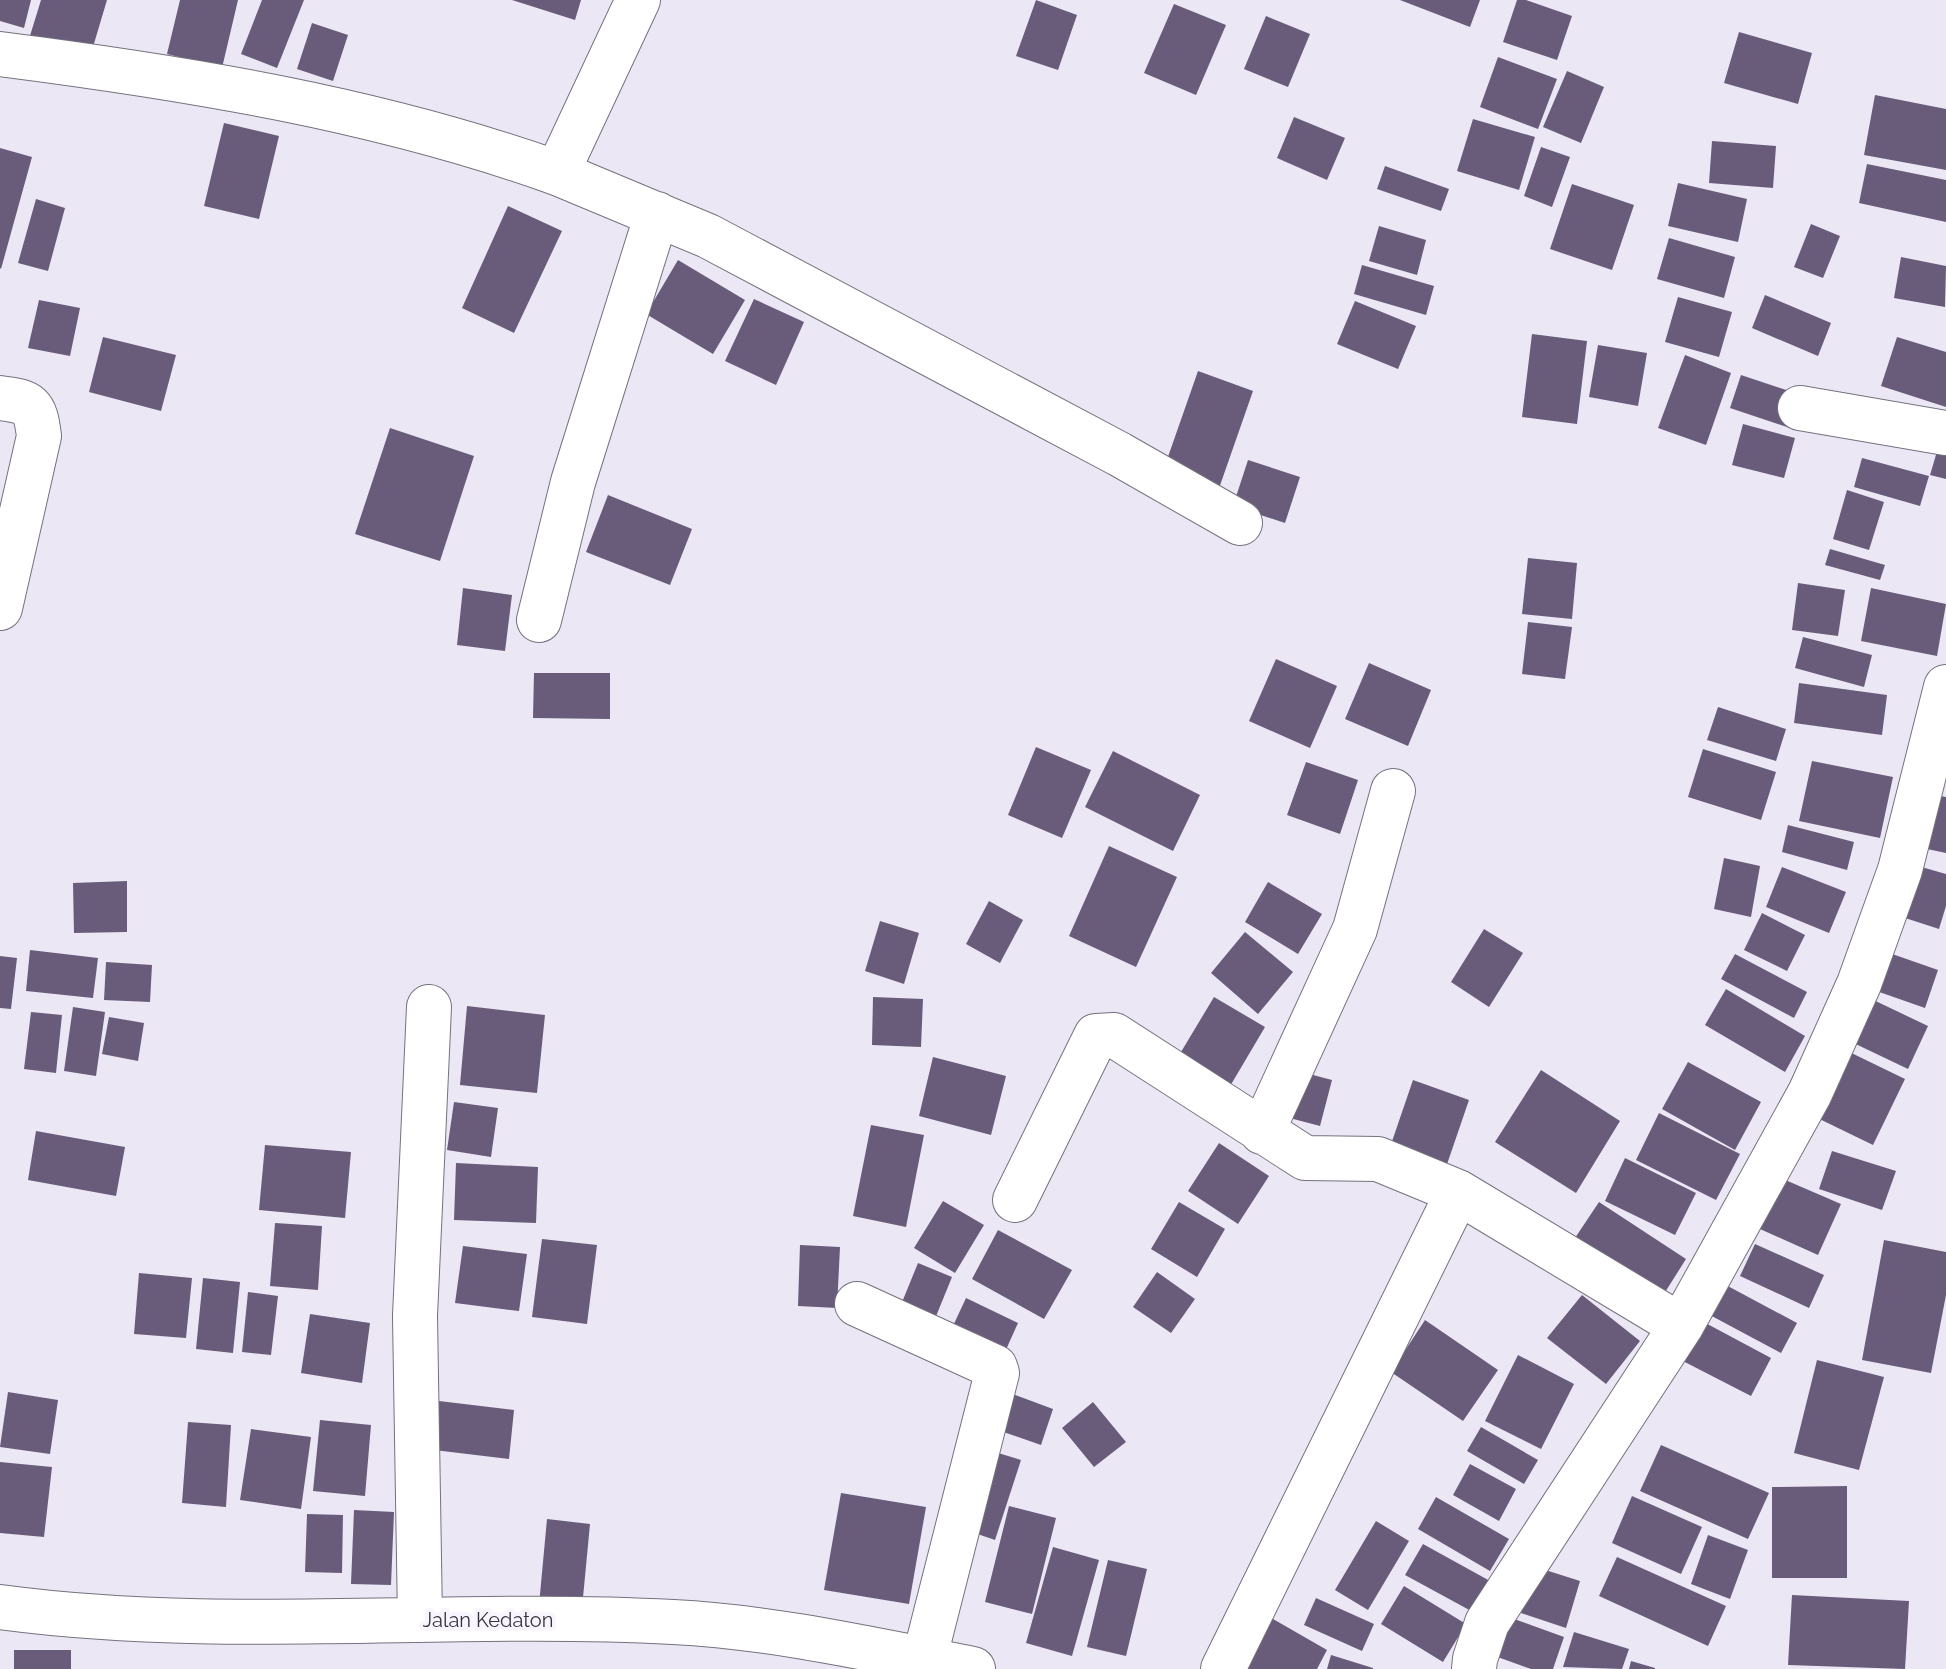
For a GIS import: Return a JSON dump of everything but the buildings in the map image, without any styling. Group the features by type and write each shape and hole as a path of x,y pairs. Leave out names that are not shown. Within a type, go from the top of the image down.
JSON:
{"street":[{"path":"557,173 638,0"},
{"path":"0,54 163,76 298,102 430,134 557,173 708,236 1119,454 1240,523"},
{"path":"539,620 573,482 657,214"},
{"path":"0,398 25,402 36,413 39,436 0,608"},
{"path":"1800,408 1946,433"},
{"path":"1474,1669 1487,1623 1681,1326 1810,1093 1859,984 1900,870 1946,687"},
{"path":"1262,1132 1355,929 1393,791"},
{"path":"420,1619 415,1316 429,1007"},
{"path":"1015,1200 1096,1036 1114,1035 1305,1158 1378,1159 1458,1192 1681,1326"},
{"path":"1223,1669 1458,1192"},
{"path":"857,1304 995,1367 997,1373 924,1660"},
{"name":"Jalan Kedaton","path":"0,1607 67,1616 168,1621 669,1621 728,1627 836,1657 924,1660 973,1669"}]}
